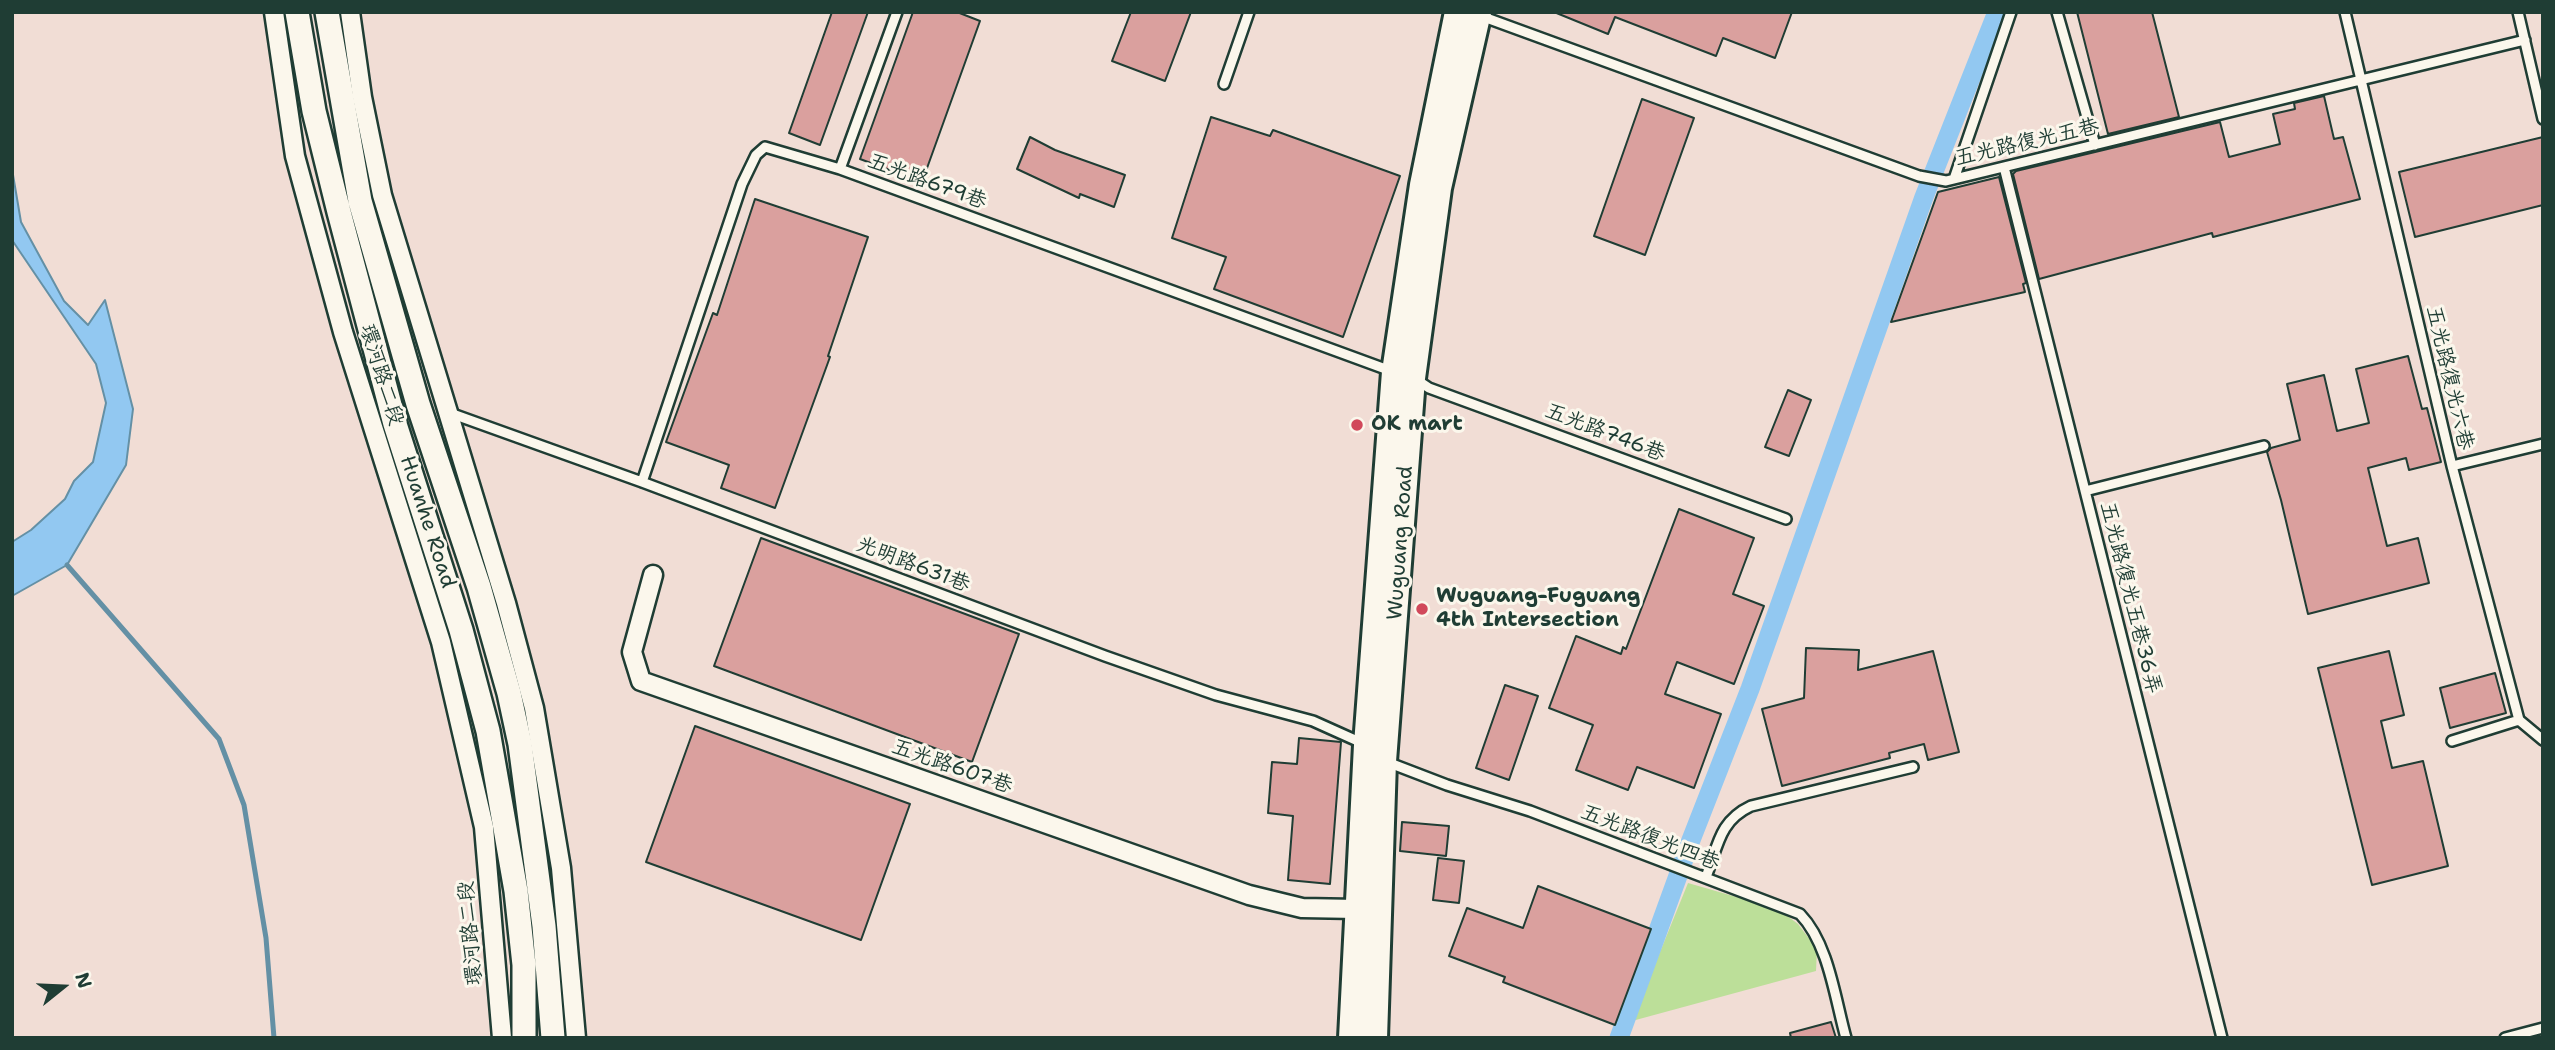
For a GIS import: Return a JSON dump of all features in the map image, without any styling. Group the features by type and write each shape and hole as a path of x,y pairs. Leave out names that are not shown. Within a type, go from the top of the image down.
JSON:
{"main road":[{"name":"Wuguang Road","path":"1351,1038 1357,909 1375,753 1404,375 1422,185 1471,13"},
{"name":"Wuguang Road","path":"1375,753 1375,1038"}],"street":[{"name":"環河路二段","path":"274,12 295,156 343,332 442,642 484,827 502,1038"},
{"name":"Huanhe Road","path":"297,12 314,111 395,424 461,630 488,731 516,891 524,965 524,1038"},
{"name":"Huanhe Road","path":"327,12 360,201 418,404 479,587 520,744 544,926 553,1038"},
{"path":"350,12 362,97 382,195 450,413 534,708 561,867 576,1038"},
{"name":"五光路607巷","path":"653,575 632,652 641,681 1249,895 1302,908 1357,909"}],"lane":[{"path":"840,169 897,12"},
{"path":"1224,84 1249,12"},
{"path":"1950,180 2011,12"},
{"path":"2057,12 2095,145"},
{"name":"五光路復光六巷","path":"2345,12 2452,466 2519,720"},
{"path":"2518,12 2543,118"},
{"name":"五光路復光五巷","path":"1471,13 1919,176 1950,180 2525,40"},
{"name":"五光路679巷","path":"642,482 741,184 756,155 765,146 840,169 1404,375"},
{"name":"五光路復光五巷36弄","path":"2004,167 2222,1038"},
{"name":"五光路746巷","path":"1404,375 1429,388 1786,519"},
{"name":"光明路631巷","path":"450,413 1105,656 1216,695 1314,721 1375,753"},
{"path":"2452,466 2543,444"},
{"path":"2085,491 2264,446"},
{"path":"2452,741 2519,720 2543,740"},
{"name":"五光路復光四巷","path":"1375,753 1447,785 1530,811 1800,914 1810,924 1821,944 1846,1038"},
{"path":"1706,877 1726,823 1741,810 1913,767"},
{"path":"2505,1038 2543,1028"}],"green space":[{"path":"1688,883 1778,909 1798,924 1817,949 1816,971 1632,1021"}],"water":[{"path":"12,169 21,222 64,301 88,325 105,300 133,409 126,465 67,565 12,596 12,542 31,530 65,499 74,481 93,462 106,403 96,364 12,240"}],"building":[{"path":"832,12 868,12 820,145 789,133"},
{"path":"913,12 957,12 980,21 922,182 860,159"},
{"path":"1131,12 1191,12 1165,81 1112,61"},
{"path":"1554,12 1792,12 1775,58 1723,38 1716,56 1615,17 1608,34"},
{"path":"2077,12 2152,12 2179,117 2108,134"},
{"path":"2324,96 2334,139 2343,137 2360,199 2213,237 2212,233 2039,279 2013,174 2016,171 2220,122 2229,157 2280,144 2273,114 2295,109 2294,103"},
{"path":"1642,99 1694,118 1645,255 1594,236"},
{"path":"1211,117 1270,136 1273,130 1400,176 1343,337 1214,289 1226,257 1172,238"},
{"path":"1030,137 1055,150 1125,175 1114,207 1080,194 1079,198 1017,169"},
{"path":"2543,137 2543,205 2415,237 2399,172"},
{"path":"1999,177 2026,283 2023,284 2025,292 1891,322 1938,192"},
{"path":"755,199 868,237 828,356 830,357 775,508 721,488 729,465 666,442 713,313 717,315"},
{"path":"2408,356 2422,409 2427,408 2441,462 2409,470 2406,458 2368,468 2387,546 2418,538 2429,583 2308,614 2267,452 2271,448 2300,440 2287,384 2324,375 2337,431 2369,423 2356,369"},
{"path":"1788,390 1811,400 1789,456 1765,447"},
{"path":"1679,509 1754,538 1733,594 1764,606 1734,684 1677,662 1665,694 1721,714 1694,788 1637,767 1628,790 1576,770 1593,725 1549,708 1576,636 1621,654 1623,647 1626,649"},
{"path":"761,538 1019,634 972,762 714,666"},
{"path":"1806,648 1859,650 1858,670 1933,651 1959,752 1928,760 1924,744 1889,753 1890,758 1782,786 1762,709 1804,698"},
{"path":"2389,651 2404,715 2381,721 2392,768 2423,761 2448,866 2372,885 2318,668"},
{"path":"2495,673 2506,713 2450,728 2440,688"},
{"path":"1505,685 1538,696 1509,780 1476,768"},
{"path":"695,726 910,804 861,940 646,862"},
{"path":"1299,738 1341,742 1330,884 1288,880 1293,816 1268,813 1272,762 1297,764"},
{"path":"1402,822 1449,826 1446,856 1400,851"},
{"path":"1438,858 1464,861 1459,903 1433,900"},
{"path":"1538,886 1651,929 1615,1025 1503,982 1505,977 1449,956 1467,908 1523,928"},
{"path":"1831,1022 1836,1038 1791,1038 1790,1033"}],"waterway":[{"path":"1619,1038 1691,840 1750,689 1924,197 1997,12"},
{"path":"67,565 219,739 244,805 266,938 274,1038"}],"place":[{"name":"OK mart","path":"1357,425"},
{"name":"Wuguang-Fuguang 4th Intersection","path":"1422,609"}]}
